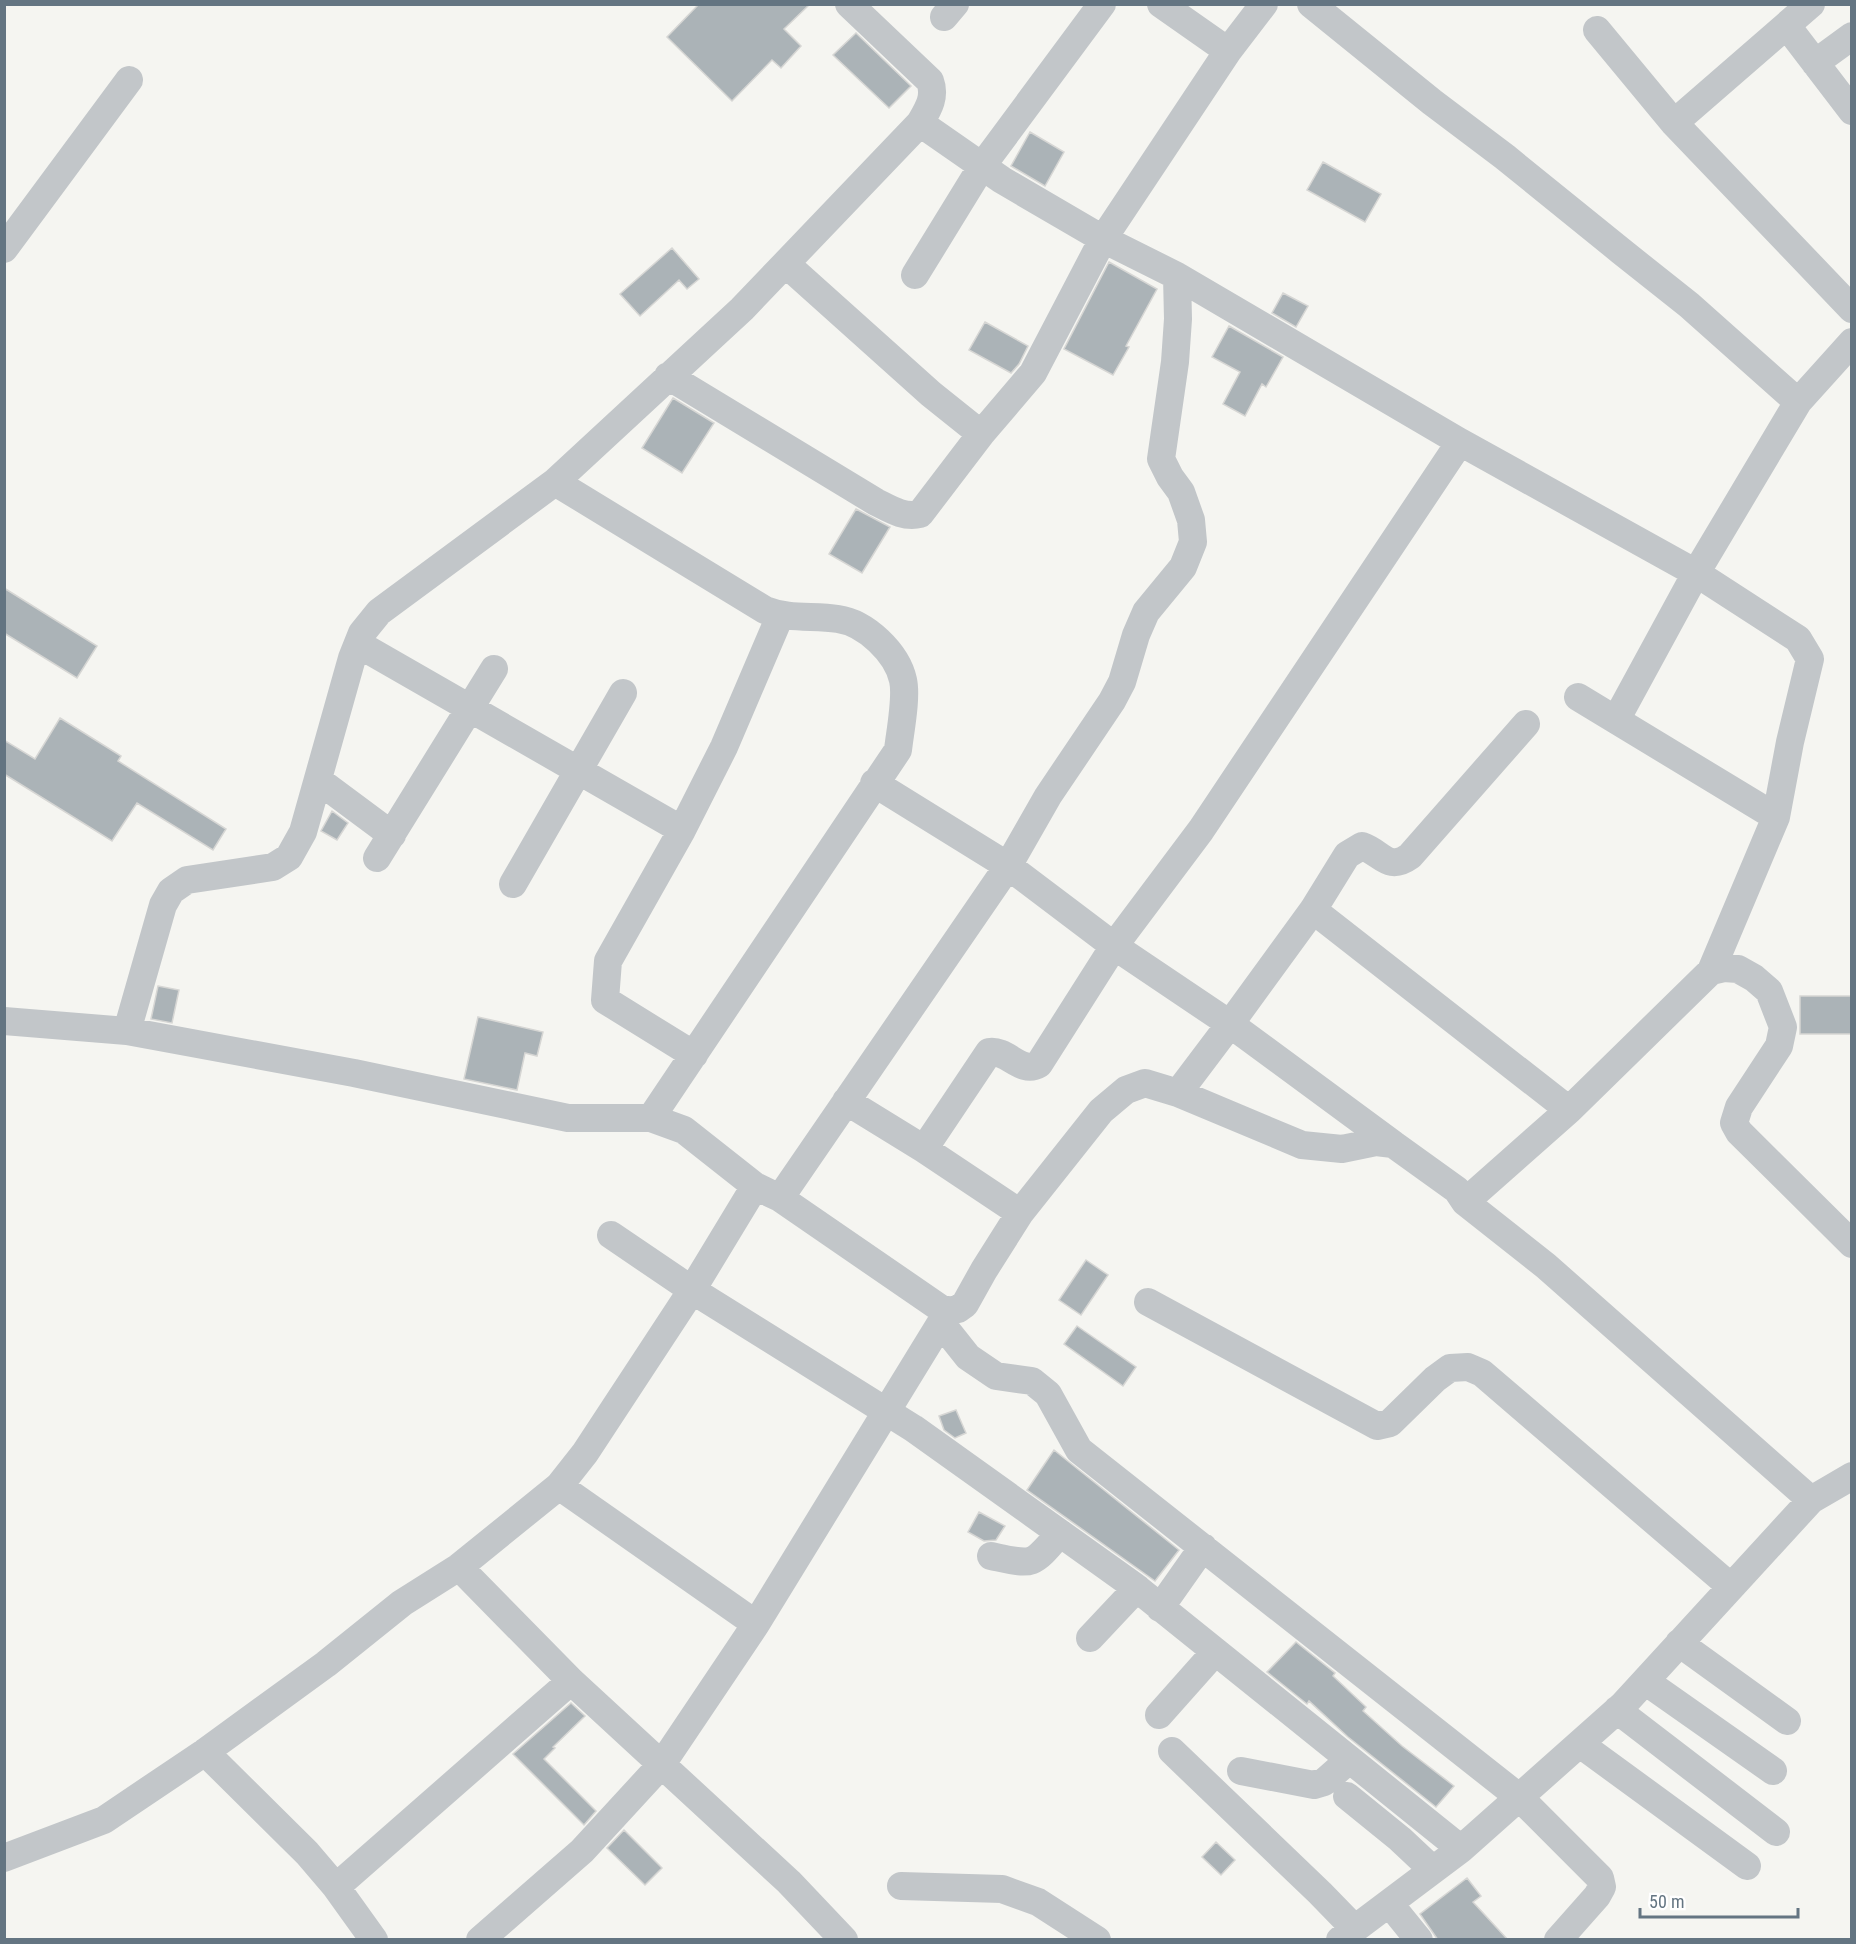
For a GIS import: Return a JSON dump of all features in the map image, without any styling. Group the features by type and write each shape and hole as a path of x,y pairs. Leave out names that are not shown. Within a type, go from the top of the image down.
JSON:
{"street":[{"path":"127,1031 163,905 171,891 187,880 273,867 289,857 303,832 352,658 362,633 379,612 555,482 707,342 786,264 920,123 932,99 933,89 930,81 849,4"},
{"path":"915,275 982,166 1102,4"},
{"path":"1161,4 1228,51"},
{"path":"668,376 876,502 905,515 920,514 981,434 1033,373 1103,239 1228,51 1264,4"},
{"path":"1311,4 1689,305 1798,402"},
{"path":"1674,123 1810,4"},
{"path":"1787,26 1851,111"},
{"path":"1597,30 1674,123 1851,309"},
{"path":"1815,63 1851,36"},
{"path":"4,249 129,80"},
{"path":"920,123 982,166 1103,239 1177,276 1460,442 1696,573 1798,639 1810,659 1790,742 1776,817 1711,971 1569,1110 1465,1202"},
{"path":"786,264 931,394 981,434"},
{"path":"780,1198 1008,866 1048,796 1112,701 1122,682 1136,635 1146,612 1183,567 1192,542 1191,520 1181,492 1161,459 1178,319 1177,276"},
{"path":"1616,720 1696,573 1798,402 1851,342"},
{"path":"924,1149 989,1052 1000,1052 1028,1067 1039,1064 1114,946 1201,830 1460,442"},
{"path":"555,482 765,610 780,616 795,618 820,616 859,626 878,640 894,660 903,681 898,750 651,1118"},
{"path":"694,1055 605,1000 608,961 682,830 724,747 780,616"},
{"path":"358,644 682,830"},
{"path":"318,780 385,846 494,669"},
{"path":"513,884 623,693"},
{"path":"1578,698 1776,817"},
{"path":"1178,1094 1313,910 1347,855 1362,846 1387,861 1395,863 1410,856 1526,724"},
{"path":"874,783 1008,866 1114,946 1230,1024 1457,1190 1465,1202 1546,1266 1810,1500"},
{"path":"1313,910 1569,1110"},
{"path":"1711,971 1725,968 1738,969 1754,978 1768,992 1783,1027 1779,1046 1739,1107 1734,1123 1739,1132 1851,1244"},
{"path":"4,1021 127,1031 354,1073 568,1118 651,1118 684,1130 755,1186 780,1198 940,1308 968,1357 996,1376 1032,1381 1048,1394 1079,1450 1520,1798 1600,1878 1602,1887 1597,1896 1558,1940"},
{"path":"480,1940 582,1851 662,1764 756,1624 944,1317 965,1304 1020,1214 1101,1111 1126,1090 1145,1083 1178,1094 1302,1145 1342,1149 1376,1142 1393,1144"},
{"path":"846,1101 924,1149 1020,1214"},
{"path":"4,1858 104,1820 206,1752 326,1664 402,1603 459,1567 559,1486 585,1453 692,1290 755,1186"},
{"path":"611,1235 692,1290 886,1411 1137,1588 1461,1849"},
{"path":"1148,1302 1377,1426 1390,1423 1449,1368 1468,1367 1482,1373 1730,1586"},
{"path":"1172,1751 1320,1893 1347,1934 1461,1849 1580,1744 1645,1681 1810,1500 1851,1476"},
{"path":"559,1486 756,1624"},
{"path":"991,1556 1023,1563 1036,1560 1060,1533"},
{"path":"1161,1608 1203,1547"},
{"path":"459,1567 571,1681 789,1882 844,1940"},
{"path":"1090,1638 1137,1588"},
{"path":"1678,1643 1787,1721"},
{"path":"1160,1716 1215,1652"},
{"path":"336,1887 571,1681"},
{"path":"1645,1681 1773,1771"},
{"path":"1617,1710 1776,1832"},
{"path":"1580,1744 1747,1866"},
{"path":"206,1752 307,1854 336,1887 374,1940"},
{"path":"1241,1771 1314,1785 1324,1782 1349,1760"},
{"path":"1347,1796 1400,1839 1433,1870"},
{"path":"901,1886 1002,1889 1038,1902 1097,1940"},
{"path":"1389,1903 1419,1940"}],"building":[{"path":"699,4 810,4 784,29 801,46 781,68 772,60 732,101 667,37"},
{"path":"856,33 911,86 889,108 833,55"},
{"path":"1030,132 1064,152 1045,186 1011,166"},
{"path":"1323,162 1381,194 1365,222 1307,190"},
{"path":"672,248 699,279 687,289 679,280 640,316 620,294"},
{"path":"1109,262 1157,289 1113,375 1064,349"},
{"path":"1283,293 1308,306 1296,327 1272,313"},
{"path":"985,322 1028,346 1019,364 1011,373 969,350"},
{"path":"1229,326 1283,357 1266,387 1262,384 1245,416 1223,404 1240,372 1212,357"},
{"path":"673,398 714,423 682,473 642,448"},
{"path":"856,509 890,527 862,573 829,554"},
{"path":"4,588 97,646 77,678 4,633"},
{"path":"60,718 121,756 118,761 226,829 213,850 137,803 112,841 4,774 4,740 35,759"},
{"path":"332,811 348,823 337,840 321,831"},
{"path":"158,986 179,990 172,1023 151,1019"},
{"path":"1800,996 1851,996 1851,1034 1800,1034"},
{"path":"478,1017 543,1032 537,1056 525,1053 517,1090 464,1079"},
{"path":"1086,1260 1108,1275 1081,1315 1059,1300"},
{"path":"1077,1326 1136,1367 1123,1386 1064,1344"},
{"path":"956,1410 966,1433 955,1438 944,1430 939,1416"},
{"path":"1054,1450 1179,1550 1155,1581 1027,1490"},
{"path":"979,1512 1005,1526 996,1540 984,1541 968,1532"},
{"path":"1296,1642 1335,1673 1333,1676 1366,1707 1363,1711 1402,1746 1454,1786 1436,1807 1348,1737 1309,1701 1307,1704 1267,1672"},
{"path":"571,1703 585,1716 544,1759 596,1811 584,1825 513,1754"},
{"path":"624,1830 662,1868 645,1885 607,1848"},
{"path":"1216,1842 1235,1860 1221,1875 1202,1857"},
{"path":"1467,1878 1481,1896 1473,1902 1508,1940 1438,1940 1420,1914"}]}
